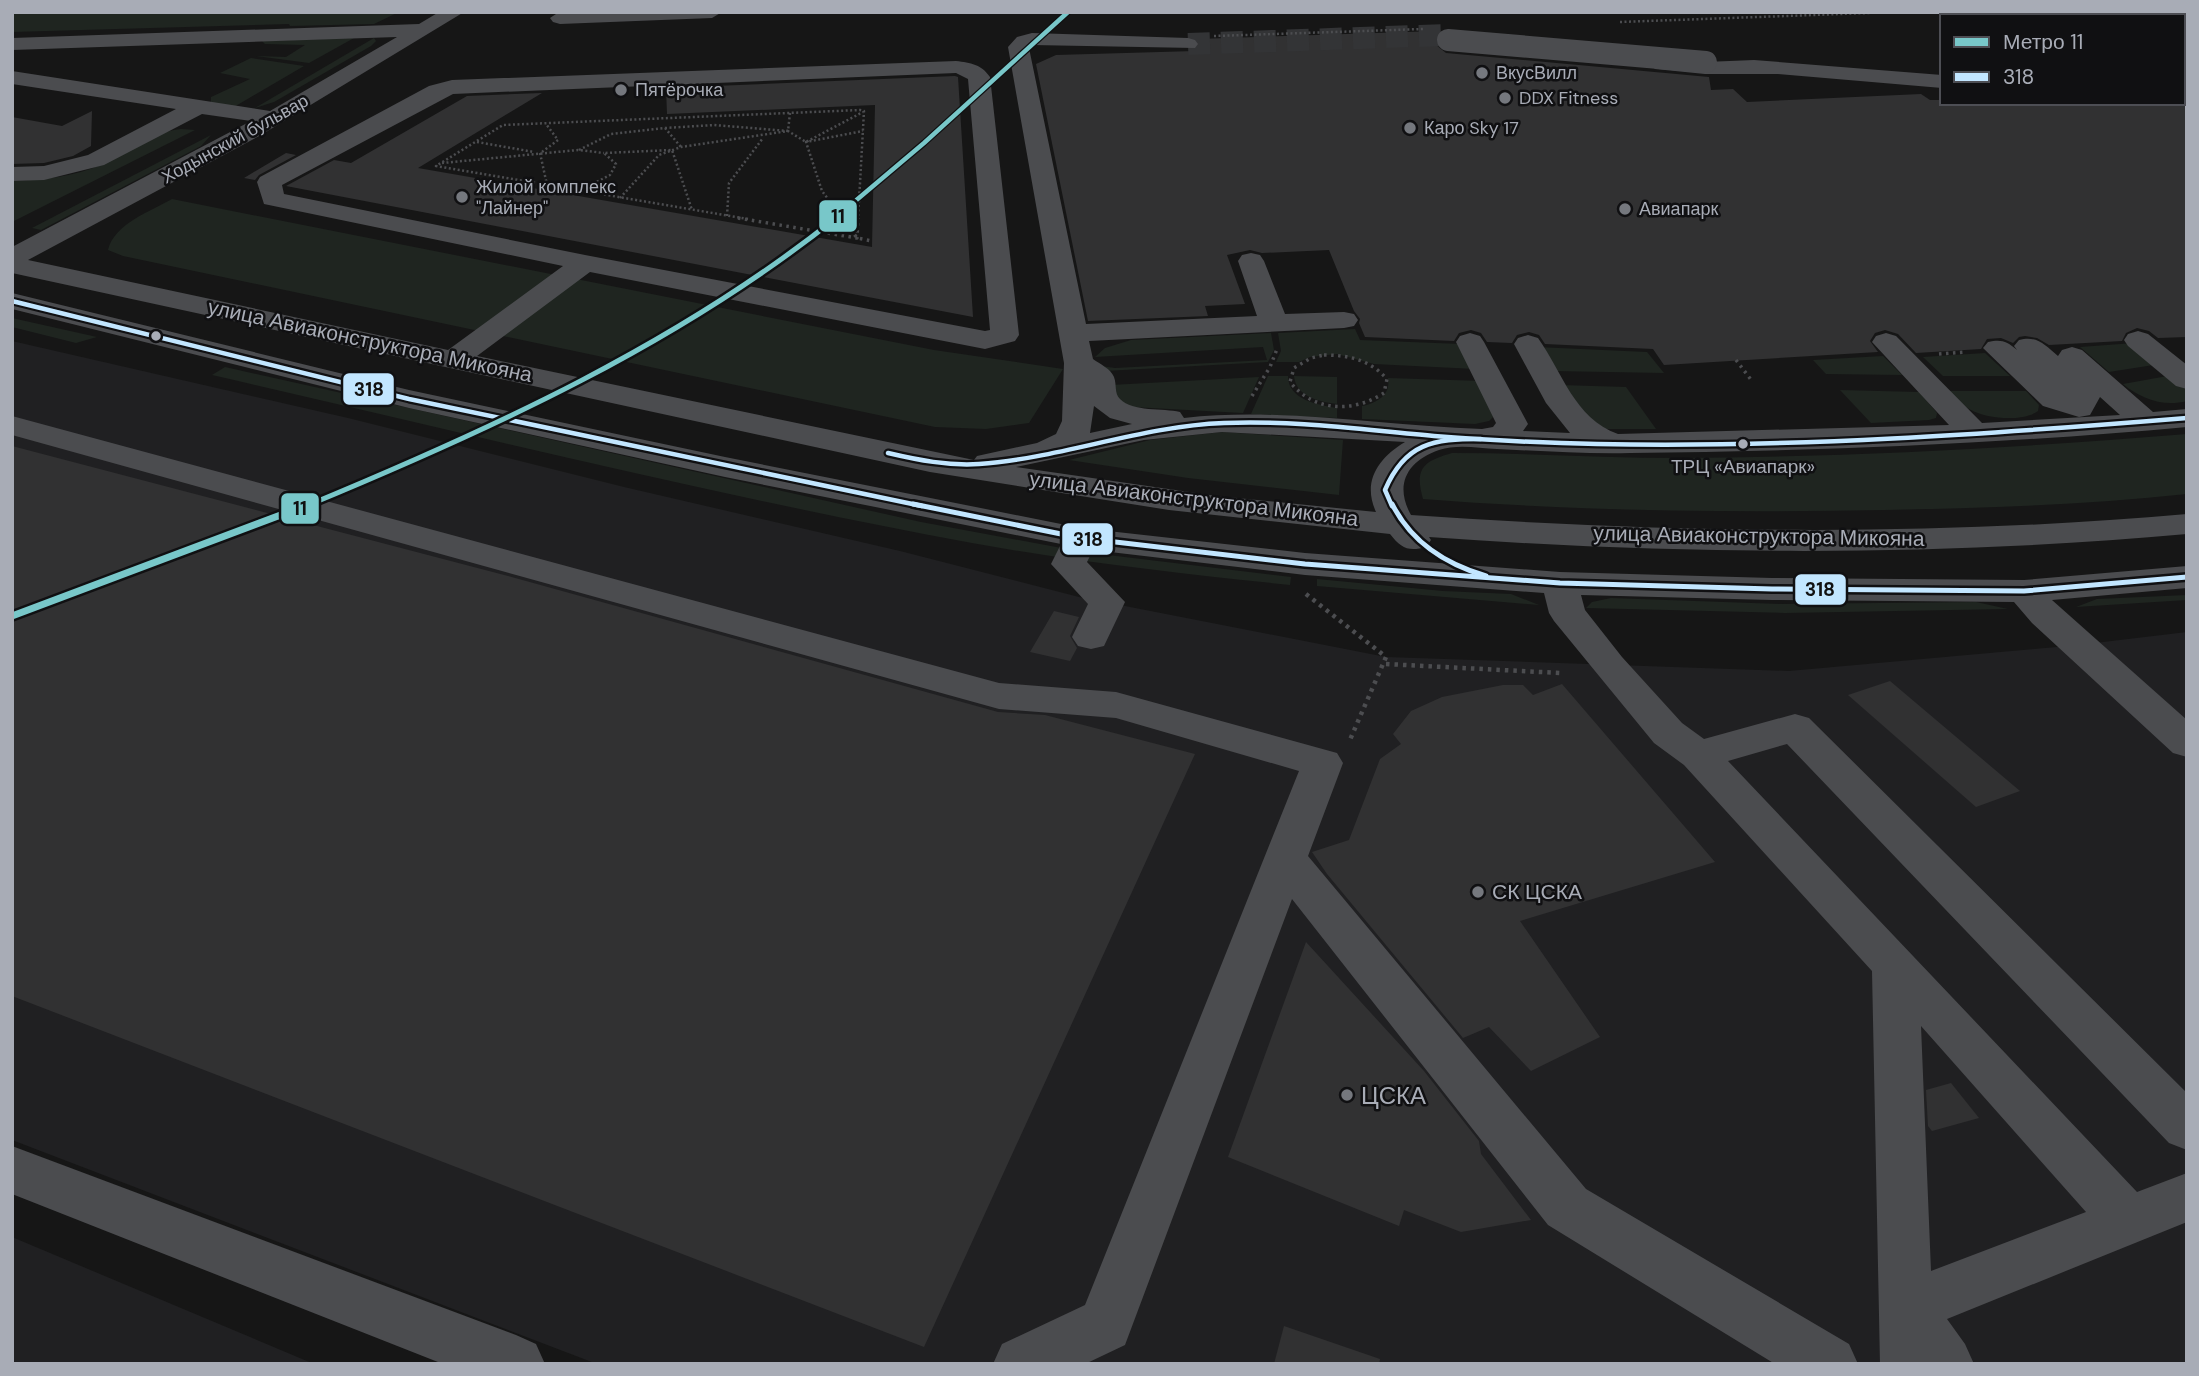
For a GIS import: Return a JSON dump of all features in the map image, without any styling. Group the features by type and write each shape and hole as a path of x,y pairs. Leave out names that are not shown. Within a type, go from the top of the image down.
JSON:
{"street":[{"name":"Ходынский бульвар","path":"12,258 263,124 454,12"},
{"path":"560,18 712,12"},
{"path":"12,44 425,30"},
{"path":"256,35 255,45 295,48"},
{"path":"1779,68 1705,68 1539,55 1446,37 1940,82"},
{"path":"1040,454 1066,441 1074,433 1078,421 1077,348 1018,47 1032,39 1188,44"},
{"path":"325,89 437,91 468,86 956,67 970,69 979,77 1005,335 985,340 273,199 270,182 437,91"},
{"path":"12,77 186,113"},
{"path":"97,116 123,106 139,104 263,124"},
{"path":"12,174 44,173 96,160 186,113"},
{"path":"1251,261 1275,332"},
{"path":"454,359 586,263"},
{"name":"улица Авиаконструктора Микояна","path":"12,265 930,462 1076,487 1310,517 1693,539 1938,538 2100,533 2187,524"},
{"name":"улица Авиаконструктора Микояна","path":"12,301 422,401 725,467 1081,538 1305,564 1560,583 2024,592 2187,577"},
{"path":"1077,348 1275,332 1344,320"},
{"path":"1886,342 1974,433"},
{"path":"2163,342 2187,364"},
{"path":"2163,342 2187,380"},
{"path":"1500,579 1451,567 1432,556 1400,524 1385,490 1395,466 1404,454 1438,440 1484,439 1504,434 1511,428 1512,419 1499,343 1578,426 1606,443"},
{"path":"2059,344 2146,422"},
{"path":"2029,346 2085,397 2089,417"},
{"path":"1077,348 1099,377 1102,396 1108,405 1118,411 1160,418 1484,439 1606,443 1752,442 1974,433 2089,417 2146,422 2186,418"},
{"path":"1998,348 2054,400 2089,417"},
{"path":"930,462 976,464 1040,454 1144,431 1234,423"},
{"path":"12,425 999,696 1116,705 1322,763 1105,1325 1022,1364"},
{"path":"1081,538 1069,565 1107,602 1091,636"},
{"path":"1560,583 1567,613 1668,733 1698,755 2128,1220"},
{"path":"2024,592 2045,615 2187,743"},
{"path":"1698,755 1795,728 2187,1127"},
{"path":"1285,859 1567,1207 1829,1364"},
{"path":"1895,965 1909,1364"},
{"path":"12,1170 516,1364"},
{"path":"1905,1309 2187,1197"},
{"path":"1905,1309 1945,1364"}],"path":[{"path":"864,111 503,125 436,166 872,241"},
{"path":"856,238 864,111"},
{"path":"806,142 864,111"},
{"path":"788,131 790,113"},
{"path":"475,142 540,153 558,140 545,123"},
{"path":"578,150 611,134 665,128 714,125 788,131 806,142 822,191 856,238"},
{"path":"665,128 681,147"},
{"path":"620,198 659,155 681,147 764,137 788,131"},
{"path":"806,142 863,131"},
{"path":"727,216 729,183 764,137"},
{"path":"441,163 578,150 604,153 672,150"},
{"path":"672,150 692,210"},
{"path":"540,153 547,185"},
{"path":"579,191 610,175 615,164 604,153"},
{"path":"1234,423 1278,351 1275,332"},
{"path":"1324,355 1351,357 1374,366 1387,379 1384,393 1366,404 1339,407 1301,396 1290,382 1294,368 1311,358 1324,355"},
{"path":"1736,360 1752,381"},
{"path":"1303,592 1386,657 1340,761 1322,763"},
{"path":"1385,664 1560,673"}],"shaded area":[{"path":"12,12 399,12 374,24 12,32"},
{"path":"354,38 309,63 256,56 286,57 305,45 265,44 262,41"},
{"path":"374,38 376,41 371,46 274,102 255,108"},
{"path":"251,58 304,66 234,107 211,103 211,97 250,79 220,73"},
{"path":"181,129 195,130 12,222 12,181 47,179 81,172 102,164 150,138"},
{"path":"211,135 201,146 41,230 32,228"},
{"path":"172,199 934,350 1063,369 1029,423 986,429 935,427 123,256 108,250 125,226"},
{"path":"12,318 97,337 76,343 12,327"},
{"path":"1355,329 1360,340 1461,344 1475,369 1374,364 1337,354 1310,357 1299,362 1276,362 1281,351 1278,333"},
{"path":"1271,333 1274,350 1268,362 1105,371 1094,365 1115,368 1267,360 1263,347 1095,357 1105,348 1131,340"},
{"path":"12,341 348,418 624,487 900,551 1079,597 1386,657 1789,671 2078,645 2187,632 2187,1364 597,1364 12,1140"},
{"path":"2134,343 2160,364 2109,372 2080,347"},
{"path":"1537,347 1647,352 1664,373 1552,371"},
{"path":"1985,353 2010,376 1943,376 1923,357"},
{"path":"1883,356 1902,375 1826,374 1813,360"},
{"path":"225,367 921,522 1083,552 1291,577 1290,585 1051,556 877,525 591,463 212,375"},
{"path":"2173,375 2187,386 2187,401 2169,403 2153,400 2137,394 2123,384"},
{"path":"1268,376 1288,376 1293,391 1306,400 1337,408 1337,418 1251,414"},
{"path":"1294,376 1337,377 1337,404 1316,400 1304,394"},
{"path":"1259,377 1243,413 1132,407 1118,402 1111,385"},
{"path":"1388,378 1482,381 1496,414 1489,421 1475,424 1362,419 1362,406 1373,403 1385,394"},
{"path":"1560,385 1626,387 1656,429 1604,429 1593,426"},
{"path":"1840,390 1919,392 1937,413 1936,418 1871,423"},
{"path":"1949,391 2026,391 2039,405 2038,411 2014,418 1986,416 1959,402"},
{"path":"1222,432 1343,440 1339,495 1188,478 1069,460 1150,440"},
{"path":"2187,434 2187,494 2074,503 1827,511 1596,509 1423,499 1420,480 1428,463 1452,453 1651,458 1806,456 2060,444"},
{"path":"1317,579 1443,591 1511,594 1539,605 1317,586"},
{"path":"2187,595 2187,600 2076,607 2097,599"},
{"path":"1611,598 1781,604 1976,602 2008,609 1785,613 1586,608 1592,602"},
{"path":"12,1237 314,1364 12,1364"}],"building":[{"name":"Авиапарк","path":"1438,31 1436,45 1446,53 1709,77 1711,90 1733,89 1747,102 1921,94 1930,100 1940,100 1940,105 2187,103 2187,337 2158,338 2149,331 2137,328 2126,333 2122,341 2049,345 2037,338 2025,336 2019,337 2013,343 2001,338 1987,339 1981,349 1916,353 1898,334 1885,330 1875,333 1870,341 1878,352 1664,365 1653,349 1545,344 1539,335 1529,332 1517,335 1512,343 1487,342 1481,333 1471,330 1459,333 1454,341 1365,337 1360,319 1354,311 1329,250 1262,253 1250,250 1227,255 1245,304 1205,306 1208,316 1088,321 1036,64 1056,55 1195,51 1201,44 1198,39"},
{"name":"Жилой комплекс \"Лайнер\"","path":"958,77 973,317 286,186 334,160 351,163 467,96 542,93 418,168 872,247 875,105 667,114 666,88"},
{"path":"92,111 91,146 73,156 44,163 12,164 12,117 62,126"},
{"path":"286,153 296,155 259,175 255,180 244,178"},
{"path":"12,446 508,576 998,712 1045,715 1195,754 924,1347 12,996"},
{"path":"1054,611 1079,617 1070,636 1077,648 1070,661 1030,652"},
{"path":"1890,681 2020,791 1976,807 1848,695"},
{"name":"СК ЦСКА","path":"1562,684 1715,862 1520,921 1600,1037 1531,1071 1489,1027 1463,1038 1327,874 1312,852 1349,840 1380,759 1401,744 1393,734 1411,711 1442,697 1503,685 1523,685 1533,695"},
{"name":"ЦСКА","path":"1306,942 1424,1071 1479,1141 1481,1154 1531,1220 1461,1232 1404,1210 1399,1226 1228,1157"},
{"path":"1951,1083 1979,1118 1932,1131 1928,1126 1926,1090"},
{"path":"1284,1326 1380,1359 1379,1364 1274,1364"}],"tunnel":[{"path":"1188,44 1445,35"}],"metro line":[{"name":"11","path":"12,616 226,538 366,481 503,419 674,329 724,299 812,237 924,143 1068,12"}],"transit line":[{"name":"318","path":"12,301 409,399 725,467 1081,538 1305,564 1560,583 1772,589 2024,591 2187,577"},
{"name":"318","path":"888,453 933,462 979,464 1010,461 1162,429 1224,423 1303,425 1495,440 1671,445 1892,439 2187,418"},
{"name":"318","path":"1481,439 1449,440 1422,446 1400,462 1385,490 1402,522 1424,546 1452,564 1486,576"}],"place":[{"name":"ВкусВилл","path":"1482,73"},
{"name":"Пятёрочка","path":"621,90"},
{"name":"DDX Fitness","path":"1505,98"},
{"name":"Каро Sky 17","path":"1410,128"},
{"name":"Жилой комплекс \"Лайнер\"","path":"462,197"},
{"name":"Авиапарк","path":"1625,209"},
{"name":"ТРЦ «Авиапарк»","path":"1743,444"},
{"name":"СК ЦСКА","path":"1478,892"},
{"name":"ЦСКА","path":"1347,1095"}]}
